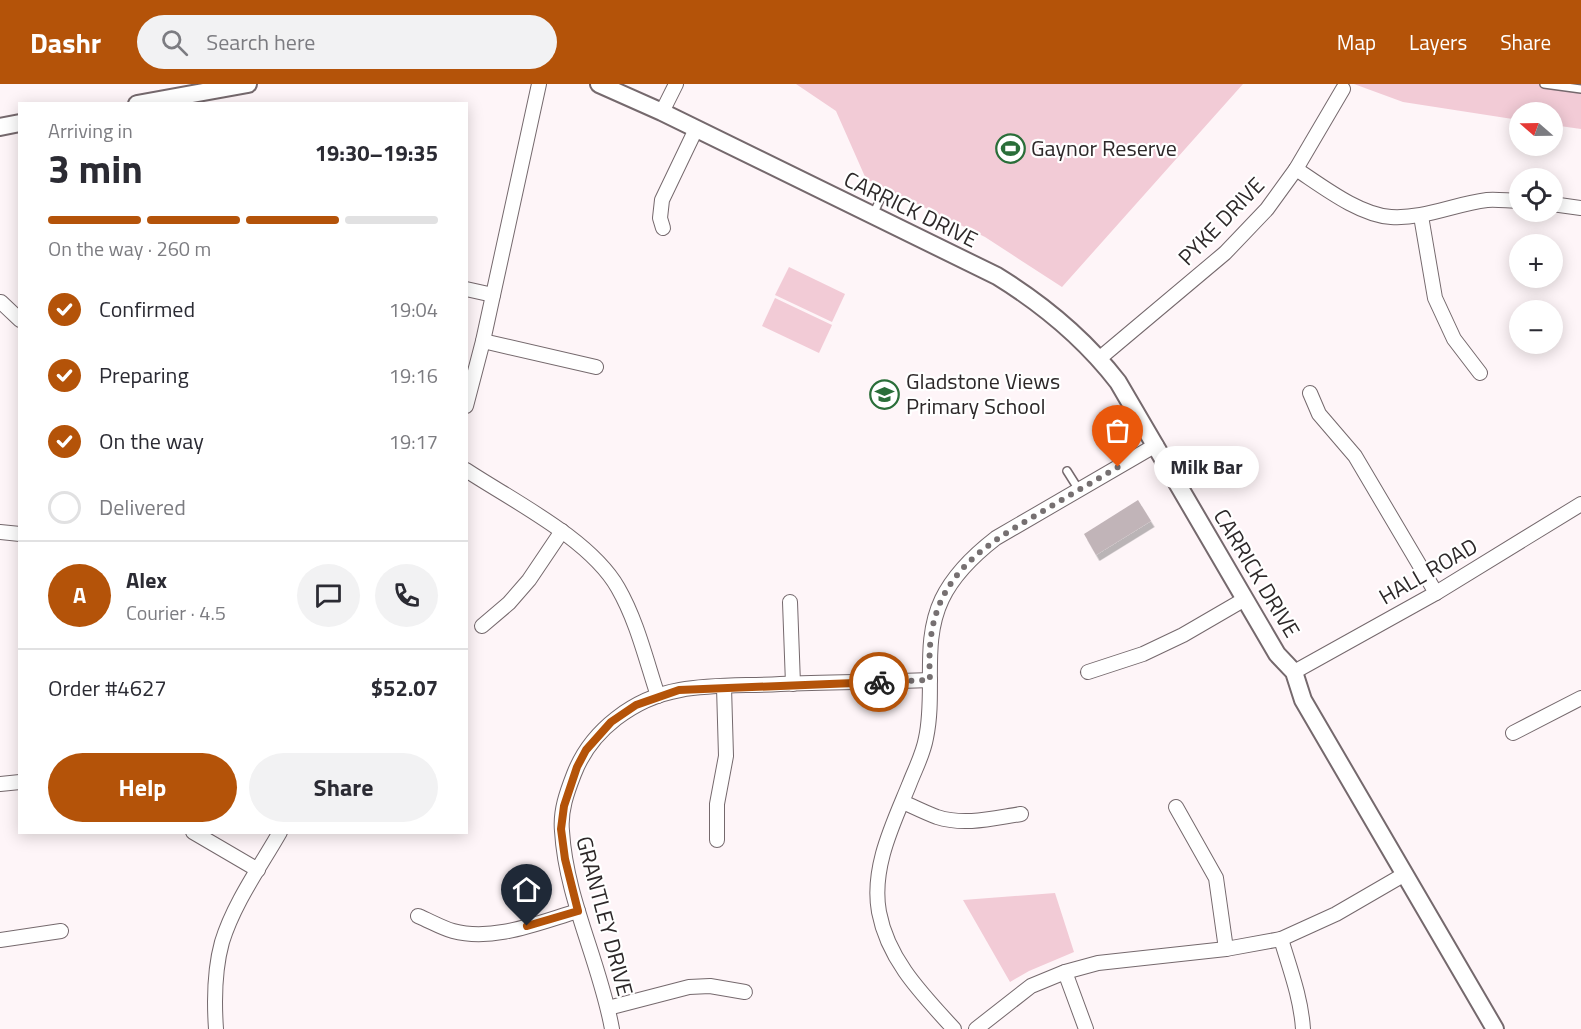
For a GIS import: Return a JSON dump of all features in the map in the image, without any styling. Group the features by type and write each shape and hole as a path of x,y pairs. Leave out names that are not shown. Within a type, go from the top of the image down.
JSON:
{"street":[{"path":"144,102 193,89 248,84"},
{"path":"468,398 483,341 539,84"},
{"name":"CARRICK DRIVE","path":"599,84 663,112 997,276 1057,317 1100,358 1118,382 1156,445 1277,654 1294,672 1303,700 1495,1029"},
{"path":"663,112 676,84"},
{"name":"PYKE DRIVE","path":"1100,358 1225,253 1267,209 1296,169 1344,86"},
{"path":"0,127 18,123"},
{"path":"663,228 660,218 662,200 696,129"},
{"path":"1296,169 1354,205 1372,213 1390,217 1421,216 1487,200 1509,201"},
{"path":"1563,206 1581,208"},
{"path":"1421,216 1435,298 1454,339 1480,373"},
{"path":"468,289 493,295"},
{"path":"1,302 18,318"},
{"path":"483,341 596,367"},
{"path":"1310,393 1319,414 1355,456 1436,593"},
{"path":"954,1029 923,995 894,956 882,926 879,909 879,874 884,850 923,754 927,736 929,644 934,620 942,598 959,571 996,538 1156,445"},
{"path":"468,471 562,531 584,548 617,585 627,604 658,696"},
{"name":"HALL ROAD","path":"1294,672 1436,593 1581,504"},
{"path":"482,626 509,603 529,580 562,531"},
{"path":"0,532 18,534"},
{"path":"1088,672 1143,654 1183,635 1245,599"},
{"path":"790,602 793,684"},
{"name":"GRANTLEY DRIVE","path":"612,1029 608,1008 578,911 565,859 561,829 568,789 577,767 595,738 611,722 636,705 679,690 930,680"},
{"path":"717,840 717,804 726,756 724,687"},
{"path":"1513,733 1581,698"},
{"path":"0,784 18,782"},
{"path":"903,802 937,817 956,821 1021,814"},
{"path":"1176,807 1216,878 1226,949"},
{"path":"196,834 258,870"},
{"path":"216,1029 214,996 216,970 223,942 236,912 279,834"},
{"path":"976,1029 1031,986 1065,972 1098,963 1226,949 1281,939 1336,914 1405,874"},
{"path":"418,916 454,931 484,934 507,931 578,911"},
{"path":"0,940 61,931"},
{"path":"1281,939 1295,983 1303,1029"},
{"path":"1065,972 1086,1029"},
{"path":"608,1008 689,987 710,986 745,992"}],"lane":[{"path":"1544,84 1581,89"},
{"path":"873,215 882,195"},
{"path":"1067,471 1079,490"}],"shaded area":[{"path":"796,84 1243,84 1062,287 985,237 866,179 836,111"},
{"path":"1354,84 1581,84 1581,129 1563,126 1563,102 1509,102 1509,118 1403,102"},
{"path":"789,267 845,294 832,322 775,295"},
{"path":"775,298 832,325 819,353 762,326"},
{"path":"1055,893 1074,952 1029,971 1010,982 963,900"}],"building":[{"path":"1138,500 1151,521 1096,555 1084,534"}],"way so far":[{"path":"879,682 930,680 929,644 934,620 942,598 959,571 996,538 1118,467"}],"place":[{"name":"Gaynor Reserve","path":"1010,148"},
{"name":"Gladstone Views Primary School","path":"885,394"},
{"name":"Milk Bar","path":"1118,467"}],"route":[{"path":"527,926 578,911 565,859 561,829 564,806 568,789 586,750 611,722 636,705 679,690 879,682"}]}
